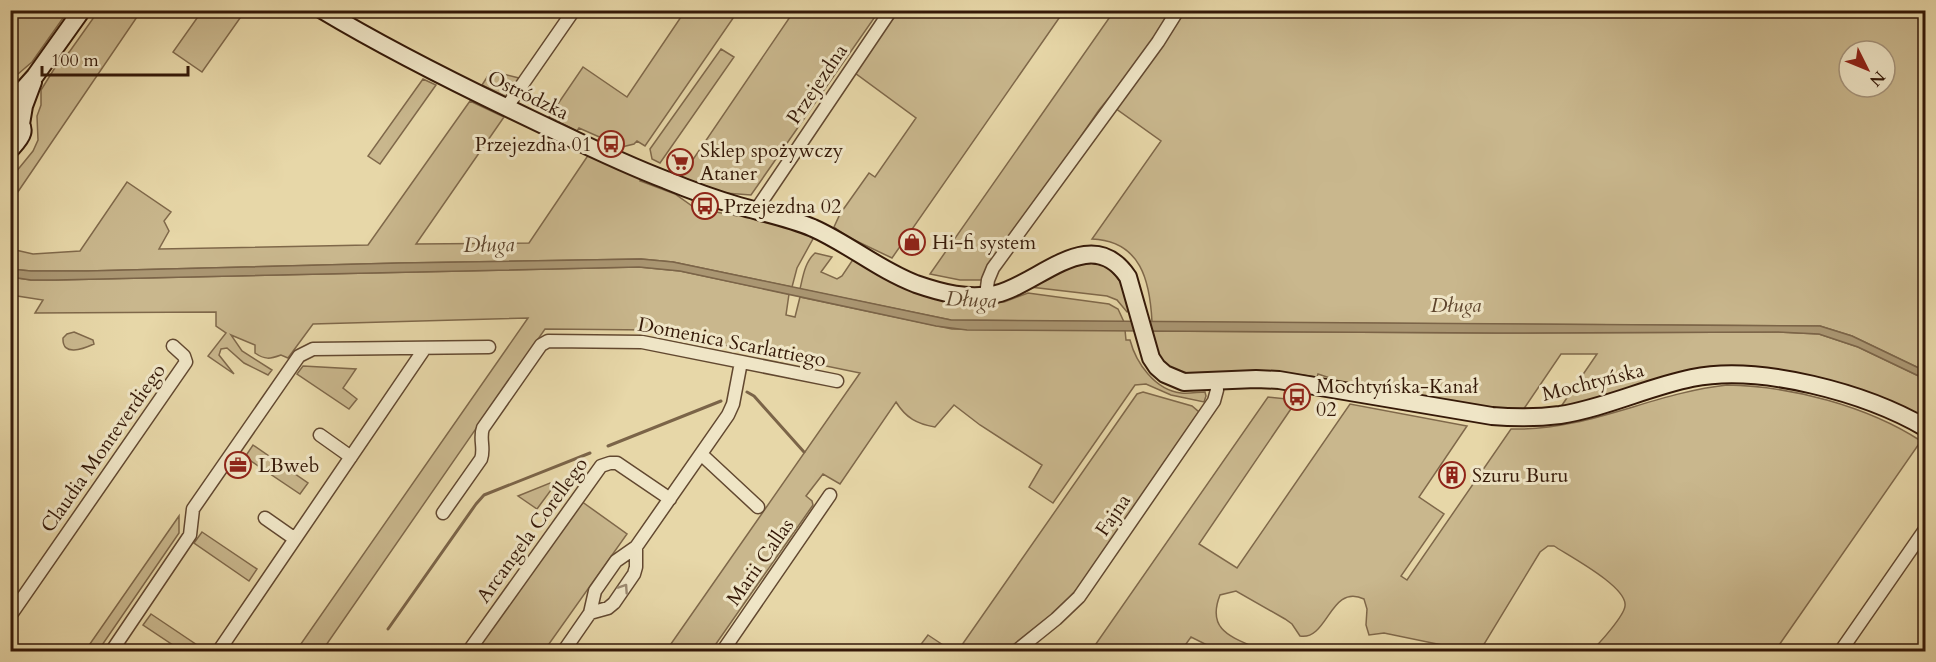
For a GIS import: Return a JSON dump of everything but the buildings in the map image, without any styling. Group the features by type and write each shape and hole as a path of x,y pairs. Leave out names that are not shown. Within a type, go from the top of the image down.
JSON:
{"street":[{"path":"13,109 82,10"},
{"name":"Ostródzka","path":"322,10 401,56 506,108 650,174 708,196 813,228 894,274 918,284 957,295 986,296 1008,290 1078,255 1095,254 1109,259 1128,277 1145,337"},
{"path":"506,108 574,10"},
{"name":"Przejezdna","path":"756,210 891,10"},
{"path":"986,296 988,280 993,268 1158,42 1178,10"},
{"path":"13,109 24,106 35,76"},
{"path":"12,148 18,144 22,134 13,109"},
{"name":"Mochtyńska","path":"1145,337 1151,358 1157,367 1184,382 1256,379 1290,382 1514,418 1562,414 1693,378 1736,374 1762,375 1787,379 1863,400 1926,428"},
{"name":"Domenica Scarlattiego","path":"443,513 481,459 483,428 541,345 548,341 642,342 837,381"},
{"name":"Claudia Monteverdiego","path":"10,616 186,362 184,356 173,346"},
{"path":"111,651 190,535 194,509 294,361 306,351 313,349 489,347"},
{"path":"219,651 425,348"},
{"path":"563,651 590,613 595,591 616,561 636,547 731,410 741,362"},
{"name":"Fajna","path":"1015,651 1067,610 1091,582 1214,401 1217,390 1216,381"},
{"path":"320,435 351,457"},
{"path":"701,454 758,507"},
{"name":"Arcangela Corellego","path":"468,651 601,466 617,463 669,499"},
{"name":"Marii Callas","path":"722,651 830,495"},
{"path":"265,518 295,539"},
{"path":"1840,651 1926,528"},
{"path":"590,613 608,608 614,603 634,574 636,547"}],"shaded area":[{"path":"99,10 128,11 137,17 11,202 11,178 33,151 38,140 37,116 41,105 41,90 56,66 70,51"},
{"path":"10,11 68,11 32,62 11,80"},
{"path":"202,11 245,11 202,72 173,52"},
{"path":"685,11 738,11 645,146 637,141 622,147 579,128 577,131 549,117 583,67 627,97"},
{"path":"794,11 879,11 751,195 725,193 681,177"},
{"path":"898,11 1064,11 892,258 848,237 834,227 840,214 869,173 875,177 916,118 855,73"},
{"path":"1114,11 1173,11 1148,50 1099,110 982,280 960,280 930,274"},
{"path":"1182,11 1925,11 1925,371 1852,336 1820,326 1152,322 1149,292 1140,266 1122,247 1109,241 1092,239 1161,141 1115,108"},
{"path":"721,49 734,57 660,163 652,159 650,149"},
{"path":"491,71 519,78 506,97 482,85"},
{"path":"423,79 436,85 380,164 368,156"},
{"path":"470,101 504,117 416,244 529,243 589,154 642,178 640,181 675,194 695,208 737,216 739,212 803,231 814,237 797,268 792,287 673,262 641,259 87,271 11,269 11,249 33,254 80,251 127,182 171,212 164,221 169,231 159,249 368,245"},
{"path":"815,253 832,257 821,272 837,279 842,276 854,258 913,290 957,303 1004,302 1028,293 1109,304 1118,309 1124,322 951,320 800,289 803,274"},
{"path":"641,259 673,262 951,320 1820,326 1852,336 1925,371 1925,379 1858,347 1819,334 1778,332 967,330 936,326 680,271 639,267 56,280 11,277 11,269 87,271"},
{"path":"1098,263 1117,277 1130,311 1127,312 1117,300 1107,296 1030,287 1074,264"},
{"path":"639,267 680,271 789,294 786,315 795,317 800,297 952,329 1125,330 1126,340 1130,340 1137,358 1155,381 1172,391 1205,392 1206,396 1204,402 1171,395 1146,384 1135,385 1053,503 1029,487 1042,465 980,425 954,405 935,427 912,419 896,402 840,484 823,474 806,496 813,505 711,651 666,651 860,373 651,330 545,329 322,651 296,651 528,318 313,324 288,358 281,355 271,358 262,357 255,353 255,345 231,335 242,351 272,370 268,375 244,363 227,348 221,349 219,355 234,374 208,356 226,333 216,326 216,312 35,313 43,300 11,295 10,277 56,280"},
{"path":"1151,331 1778,332 1819,334 1858,347 1925,379 1925,424 1754,370 1558,411 1597,354 1561,354 1521,413 1336,384 1336,380 1318,374 1317,377 1269,371 1239,371 1238,376 1179,374 1160,362"},
{"path":"74,332 93,340 94,344 69,350 63,338"},
{"path":"303,366 356,369 343,388 357,399 349,409 297,374"},
{"path":"1727,385 1777,389 1828,400 1877,418 1921,441 1775,651 1591,651 1624,611 1623,598 1608,581 1554,546 1548,546 1540,552 1483,646 1471,651 1384,633 1369,635 1364,599 1353,596 1336,605 1317,630 1309,635 1300,636 1292,624 1285,619 1236,591 1220,595 1216,608 1220,626 1234,638 1263,651 1219,651 1191,637 1181,651 1091,651 1268,397 1297,400 1199,544 1237,568 1350,404 1467,426 1419,497 1444,514 1401,576 1407,580 1511,429 1567,424 1699,389"},
{"path":"1143,392 1192,406 1199,412 1078,588 1060,608 1006,651 957,652 1137,394"},
{"path":"253,445 308,483 300,494 245,457"},
{"path":"550,483 554,486 537,509 518,496"},
{"path":"581,501 627,534 544,651 474,652"},
{"path":"179,516 179,533 98,651 85,651"},
{"path":"202,532 257,569 249,581 194,543"},
{"path":"151,614 206,651 182,651 143,625"},
{"path":"928,635 952,651 916,651"}],"waterway":[{"path":"747,392 754,396 804,452"},
{"path":"608,446 721,401"},
{"path":"388,629 484,495 590,453"}],"place":[{"name":"Przejezdna 01","path":"611,144"},
{"name":"Sklep spożywczy Ataner","path":"680,162"},
{"name":"Przejezdna 02","path":"705,206"},
{"name":"Hi-fi system","path":"912,242"},
{"name":"Mochtyńska-Kanał 02","path":"1297,397"},
{"name":"LBweb","path":"238,465"},
{"name":"Szuru Buru","path":"1452,475"}],"water label":[{"name":"Długa","path":"489,245"},
{"name":"Długa","path":"971,300"},
{"name":"Długa","path":"1456,305"}]}
